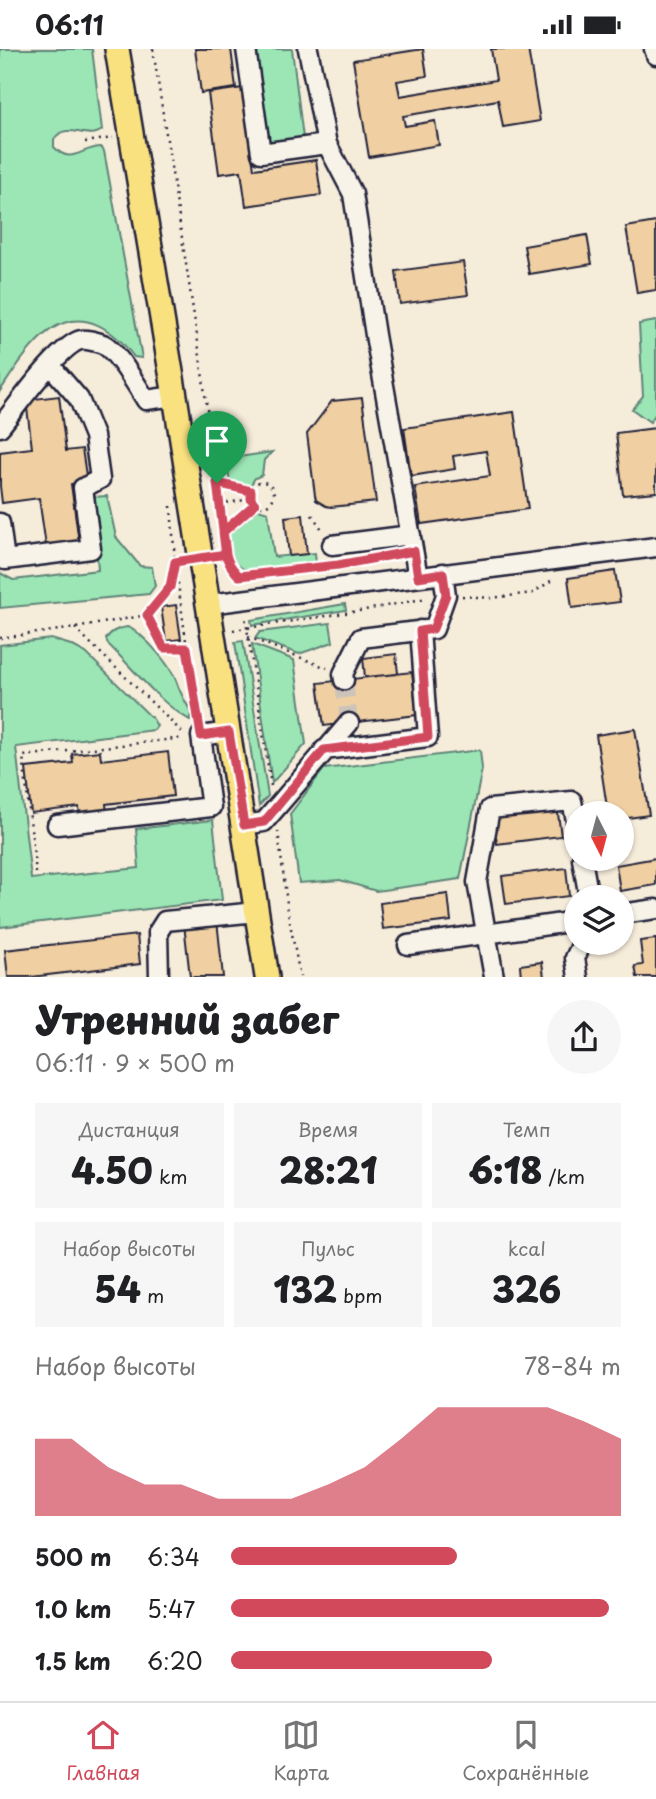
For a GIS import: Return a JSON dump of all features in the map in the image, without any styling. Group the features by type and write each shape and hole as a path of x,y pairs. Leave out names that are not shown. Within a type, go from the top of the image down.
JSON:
{"main road":[{"path":"117,49 209,604 267,977"}],"street":[{"path":"247,49 261,153 327,144"},
{"path":"309,49 327,144 353,194 418,577"},
{"path":"654,49 656,55"},
{"path":"0,427 50,365 68,347 82,340 104,345 116,357 146,400 175,396"},
{"path":"0,523 5,560 91,549 83,488 100,479 94,436 79,399 50,365"},
{"path":"332,545 411,535"},
{"path":"209,604 656,547"},
{"path":"343,677 361,638 433,629 446,595 443,573"},
{"path":"324,750 428,737 420,631"},
{"path":"244,825 264,822 349,723"},
{"path":"57,825 211,807 201,736 229,732"},
{"path":"494,977 477,882 489,809 572,801"},
{"path":"634,912 656,909"},
{"path":"159,977 158,932 165,921 257,912"},
{"path":"408,944 564,923"},
{"path":"576,955 578,977"}],"path":[{"path":"153,49 198,342 228,565 239,576 376,558"},
{"path":"85,142 114,137"},
{"path":"261,482 271,485 275,493 272,502 264,507 255,504 251,499 253,486 261,482"},
{"path":"217,483 251,491"},
{"path":"220,504 251,499"},
{"path":"223,532 255,504"},
{"path":"312,515 332,545"},
{"path":"0,638 147,615 170,587 175,562 201,558"},
{"path":"300,977 288,912 247,628 446,595 491,598 533,593 555,578"},
{"path":"147,615 164,648 187,648 201,736"},
{"path":"36,873 23,756 187,737 75,628"},
{"path":"248,637 343,677"}],"green space":[{"path":"0,49 92,49 102,130 90,134 66,131 54,139 54,147 66,155 101,147 104,151 142,358 134,357 119,339 97,324 79,320 63,323 34,344 0,391"},
{"path":"254,49 292,49 303,138 267,143"},
{"path":"656,321 656,413 650,422 632,409 643,396 639,324"},
{"path":"272,452 264,460 262,475 255,478 250,486 230,482 227,464 239,457"},
{"path":"107,496 116,537 140,566 152,567 155,586 149,594 0,608 0,573 13,580 98,570 93,497"},
{"path":"258,509 268,512 274,557 315,553 316,564 252,572 240,567 233,559 228,535"},
{"path":"345,604 346,610 252,625 251,620"},
{"path":"330,623 333,642 299,654 255,638 260,632"},
{"path":"127,627 146,640 169,668 189,709 190,720 157,695 108,644 106,639 110,634"},
{"path":"51,639 86,653 157,726 154,730 16,747 31,879 139,868 136,829 213,820 222,900 0,927 0,645"},
{"path":"243,641 268,796 259,806 235,642"},
{"path":"252,644 294,660 306,744 272,783"},
{"path":"480,750 482,769 460,879 376,891 340,880 299,883 290,814 324,769"}],"building":[{"path":"195,49 231,49 236,88 201,93"},
{"path":"423,49 427,76 397,81 400,96 496,80 491,49 528,49 540,121 503,127 498,100 403,116 405,126 435,121 439,145 369,157 353,60"},
{"path":"243,88 254,169 316,160 321,195 246,206 241,171 219,174 208,93"},
{"path":"656,222 656,290 637,293 626,227"},
{"path":"587,235 592,264 529,274 524,246"},
{"path":"463,262 468,295 400,304 396,271"},
{"path":"59,396 66,451 82,449 87,482 71,484 79,542 46,546 39,498 2,503 0,452 32,448 26,400"},
{"path":"362,398 376,502 326,506 316,500 307,434 332,401"},
{"path":"514,412 528,509 421,524 415,487 490,476 486,451 453,456 455,469 411,476 404,428"},
{"path":"656,428 656,492 623,495 616,433"},
{"path":"224,438 226,457 217,459 215,439"},
{"path":"303,515 307,554 289,556 285,517"},
{"path":"615,571 620,602 572,608 568,578"},
{"path":"176,605 181,639 166,641 161,607"},
{"path":"396,654 398,674 365,677 363,658"},
{"path":"412,672 417,715 324,726 318,683"},
{"path":"635,729 649,815 634,817 634,801 606,801 596,735"},
{"path":"100,751 101,760 168,752 173,796 106,804 107,813 80,816 79,807 31,813 26,768 73,763 72,754"},
{"path":"557,806 561,836 497,844 493,814"},
{"path":"656,858 656,885 634,889 634,885 619,885 617,871 634,871 634,862"},
{"path":"564,868 568,885 564,885 564,897 506,904 502,876"},
{"path":"448,894 451,921 383,929 380,903"},
{"path":"217,920 223,977 190,977 184,924"},
{"path":"137,935 140,964 31,977 8,977 5,950"},
{"path":"656,939 656,977 637,977 635,966 643,965 640,941"},
{"path":"542,962 544,977 521,977 520,965"}],"tunnel":[{"path":"344,680 349,723"}],"route":[{"path":"217,483 223,532 226,554 175,562 170,587 147,615 164,648 187,648 201,736 229,732 244,825 264,822 324,750 428,737 420,631 433,629 446,595 443,573 418,577 414,551 338,565 239,576 228,565 223,532 255,504 250,496 251,491 217,483"}]}
